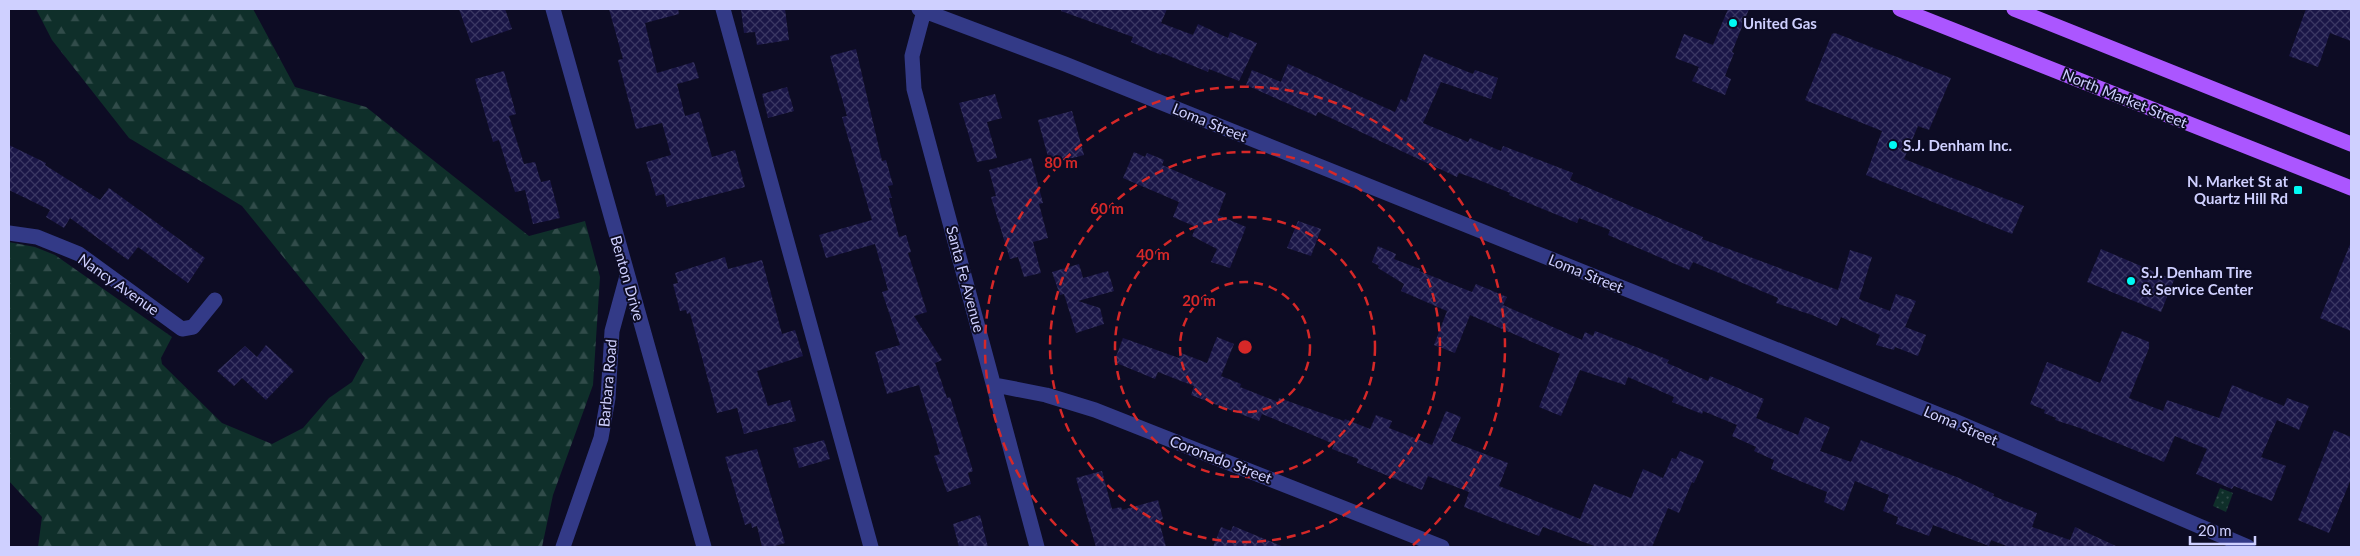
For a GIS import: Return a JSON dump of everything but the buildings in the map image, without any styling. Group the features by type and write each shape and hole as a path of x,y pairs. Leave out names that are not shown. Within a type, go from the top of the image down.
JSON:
{"main road":[{"name":"North Market Street","path":"1900,9 2351,188"},
{"path":"2014,9 2351,144"}],"street":[{"name":"Benton Drive","path":"554,9 704,547"},
{"path":"723,9 871,547"},
{"name":"Santa Fe Avenue","path":"921,10 912,56 914,89 1038,547"},
{"name":"Loma Street","path":"921,10 1065,64 1952,420 2248,547"},
{"name":"Nancy Avenue","path":"9,233 37,237 78,254 182,329 192,327 215,300"},
{"name":"Barbara Road","path":"563,547 591,472 601,438 608,398 612,331 627,275"},
{"name":"Coronado Street","path":"995,385 1046,395 1095,410 1442,547"}],"green space":[{"path":"36,9 253,9 295,87 366,107 529,236 585,221 600,277 593,385 553,495 542,547 38,547 42,517 9,481 9,242 35,247 55,255 172,337 161,358 162,364 222,423 272,444 303,428 329,398 352,382 365,358 242,206 129,138 52,40"},
{"path":"2220,488 2233,493 2226,512 2213,506"}],"place":[{"name":"United Gas","path":"1733,23"},
{"name":"S.J. Denham Inc.","path":"1893,145"},
{"name":"N. Market St at Quartz Hill Rd","path":"2298,190"},
{"name":"S.J. Denham Tire & Service Center","path":"2131,281"}]}
